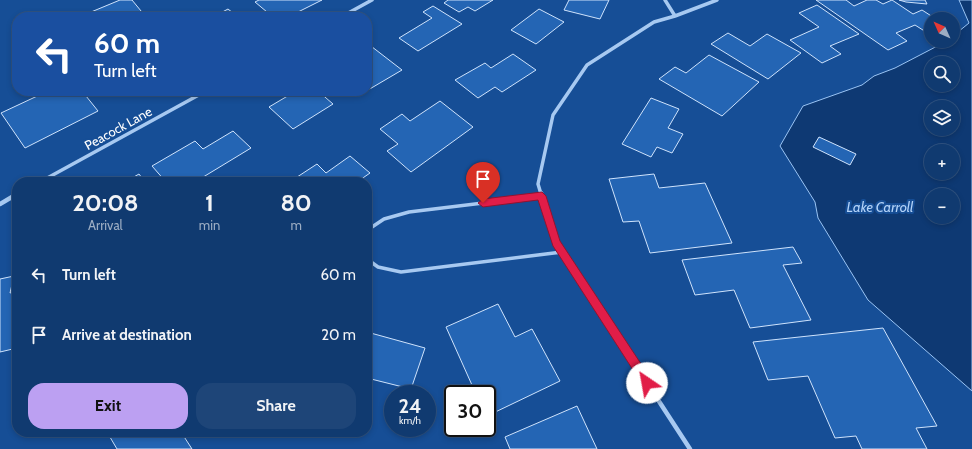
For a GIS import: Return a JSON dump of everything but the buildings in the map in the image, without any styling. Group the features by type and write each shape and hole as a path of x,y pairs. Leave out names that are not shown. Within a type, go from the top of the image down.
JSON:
{"street":[{"path":"350,12 372,0"},
{"path":"665,0 675,16"},
{"path":"690,449 556,243 538,184 553,115 588,65 654,22 675,16 717,0"},
{"name":"Peacock Lane","path":"49,177 197,96"},
{"path":"0,204 12,197"}],"lane":[{"path":"372,227 384,219 409,212 542,196"},
{"path":"372,263 382,268 401,272 562,252"}],"water":[{"name":"Lake Carroll","path":"959,0 972,0 972,391 868,300 818,218 815,202 780,146 803,106 862,85 874,76 895,68 934,48 960,48 960,30 969,23"}],"route":[{"path":"483,203 542,196 556,243 647,383"}]}
